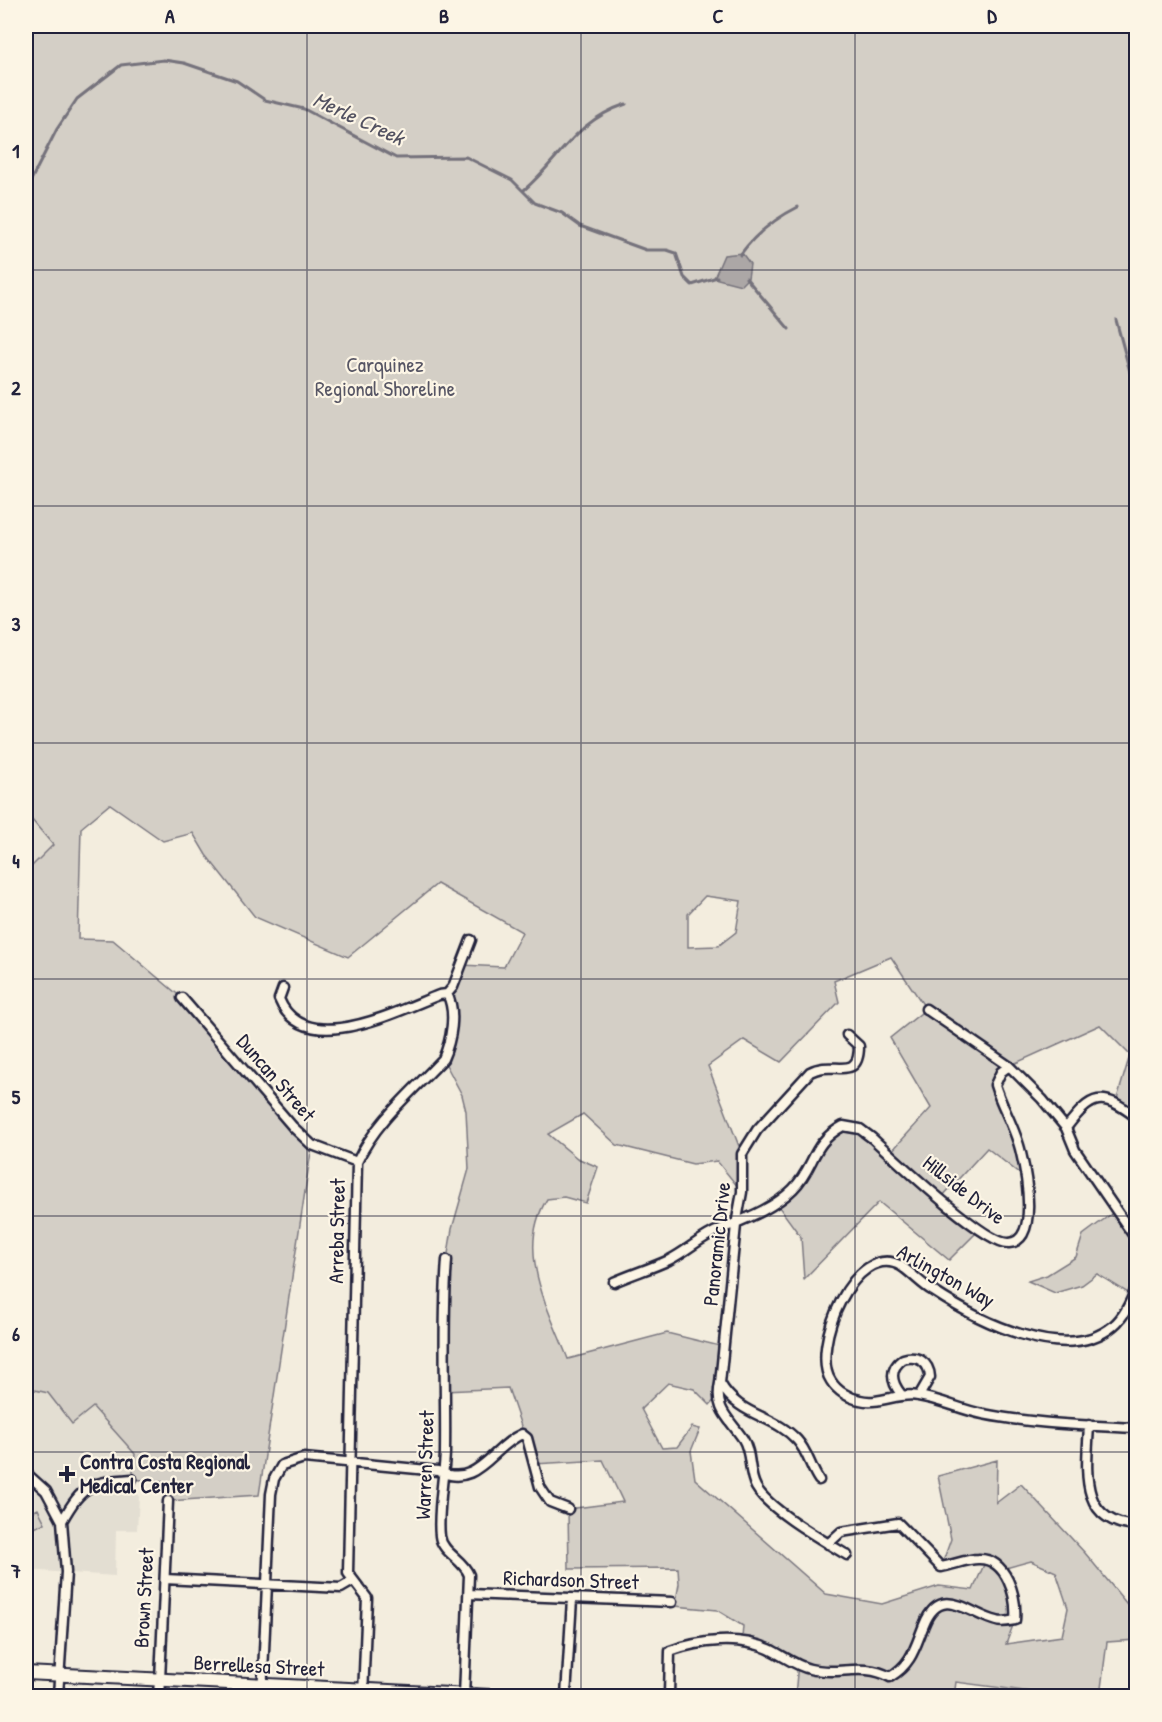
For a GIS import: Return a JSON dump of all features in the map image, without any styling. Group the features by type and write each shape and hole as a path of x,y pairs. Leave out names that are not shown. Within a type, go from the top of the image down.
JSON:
{"main road":[{"name":"Berrellesa Street","path":"26,1673 160,1680 262,1691 491,1696"}],"street":[{"path":"283,988 279,999 284,1011 296,1021 326,1030 344,1030 447,994 453,987 471,940"},
{"name":"Arreba Street","path":"363,1694 368,1612 363,1590 348,1573 357,1162 368,1139 379,1125 443,1059 448,1046 452,1002 447,994"},
{"name":"Duncan Street","path":"182,998 293,1127 312,1145 357,1162"},
{"path":"926,1009 1009,1066 1042,1099 1066,1128 1075,1150 1137,1239"},
{"name":"Panoramic Drive","path":"847,1035 859,1046 859,1059 855,1065 849,1068 819,1067 810,1072 757,1130 742,1154 740,1208 736,1225 717,1397 723,1413 744,1441 755,1485 763,1497 848,1556"},
{"name":"Hillside Drive","path":"614,1281 670,1260 720,1229 736,1225 776,1203 793,1189 807,1172 820,1143 843,1126 860,1129 954,1210 996,1240 1009,1243 1021,1238 1027,1230 1029,1216 1022,1154 995,1085 1001,1072 1009,1066"},
{"path":"1066,1128 1090,1102 1104,1099 1116,1102 1137,1118"},
{"path":"740,1208 744,1213 752,1215"},
{"name":"Warren Street","path":"447,1260 443,1315 444,1474 440,1536 443,1546 466,1566 469,1575 464,1696"},
{"name":"Arlington Way","path":"1137,1288 1128,1308 1114,1325 1096,1337 1074,1342 1058,1341 1009,1330 932,1291 895,1263 875,1262 862,1272 847,1292 831,1326 824,1361 831,1381 849,1397 871,1401 901,1394 919,1396 983,1414 1137,1428"},
{"path":"901,1394 893,1382 894,1368 903,1359 916,1358 927,1365 930,1377 919,1396"},
{"path":"720,1383 735,1404 783,1429 796,1439 807,1453 810,1468 819,1480"},
{"path":"1089,1425 1088,1491 1095,1505 1109,1520 1137,1526"},
{"path":"262,1691 271,1494 282,1465 304,1458 350,1461 438,1471 452,1477 470,1473 522,1434 527,1438 540,1487 550,1502 568,1509"},
{"path":"26,1473 45,1491 62,1521 66,1572 58,1696"},
{"path":"62,1521 75,1499 92,1485 98,1482 132,1479"},
{"name":"Brown Street","path":"159,1696 168,1501"},
{"path":"669,1696 670,1651 688,1644 736,1641 766,1648 810,1669 876,1669 890,1677 903,1670 914,1655 929,1612 939,1605 961,1605 998,1622 1015,1620 1016,1605 1002,1569 987,1559 975,1559 941,1567 898,1523 841,1532 828,1544"},
{"path":"165,1579 341,1588 353,1581"},
{"name":"Richardson Street","path":"469,1593 672,1602"},
{"path":"566,1696 572,1599"}],"shaded area":[{"path":"742,253 750,264 748,278 741,285 714,278 724,255"},
{"path":"26,813 53,845 26,872"},
{"path":"26,1388 48,1393 72,1424 93,1406 135,1454 132,1479 139,1497 137,1530 116,1530 115,1576 26,1570"}],"green space":[{"name":"Carquinez Regional Shoreline","path":"26,26 1136,26 1136,1117 1116,1102 1130,1055 1100,1025 1009,1066 996,1079 1017,1138 1024,1177 987,1148 941,1198 980,1229 949,1260 879,1202 804,1279 801,1237 776,1203 793,1189 813,1155 843,1126 860,1129 890,1153 931,1108 890,1038 926,1009 891,957 834,981 839,1002 781,1062 744,1040 708,1066 742,1154 742,1192 717,1161 693,1164 617,1145 583,1114 548,1134 577,1158 598,1167 586,1203 564,1197 547,1199 538,1218 534,1238 534,1259 538,1279 568,1359 667,1333 724,1347 717,1397 710,1405 694,1389 668,1383 641,1409 662,1448 677,1447 692,1427 700,1429 691,1451 695,1479 826,1594 882,1604 939,1586 973,1590 986,1560 941,1567 951,1539 938,1476 997,1460 996,1503 1021,1484 1085,1553 1136,1615 1136,1640 1107,1642 1100,1696 1063,1696 956,1682 954,1696 795,1696 798,1663 742,1638 743,1626 717,1610 675,1606 679,1584 678,1568 569,1569 568,1509 623,1502 603,1460 534,1464 508,1388 445,1391 447,1260 452,1229 469,1169 466,1111 462,1095 443,1059 451,1018 447,994 461,965 504,967 522,932 437,884 348,957 255,917 206,855 193,833 163,841 110,804 81,828 78,939 113,940 182,998 312,1145 259,1495 168,1501 164,1482 132,1479 135,1454 93,1407 72,1424 48,1393 26,1388 26,872 53,845 26,813","holes":["705,896 741,901 736,932 718,946 688,947 688,914","1031,1561 1056,1572 1068,1608 1062,1636 1006,1644 1015,1620 1002,1569"]},
{"path":"1118,1209 1136,1239 1136,1288 1133,1296 1097,1274 1082,1285 1055,1293 1028,1281 1047,1275 1076,1257 1083,1235"},
{"path":"38,1509 45,1523 26,1532 26,1515"}],"waterway":[{"name":"Merle Creek","path":"26,190 57,129 77,99 121,65 164,60 184,63 237,81 265,100 304,109 396,158 466,157 512,180 535,203 562,213 580,226 646,250 667,250 676,253 684,277 692,285 717,277"},
{"path":"524,190 581,130 608,111 626,104"},
{"path":"740,255 766,227 798,207"},
{"name":"Merle Creek","path":"746,278 789,329"},
{"path":"1116,320 1136,394"}],"place":[{"name":"Contra Costa Regional Medical Center","path":"67,1474"}]}
